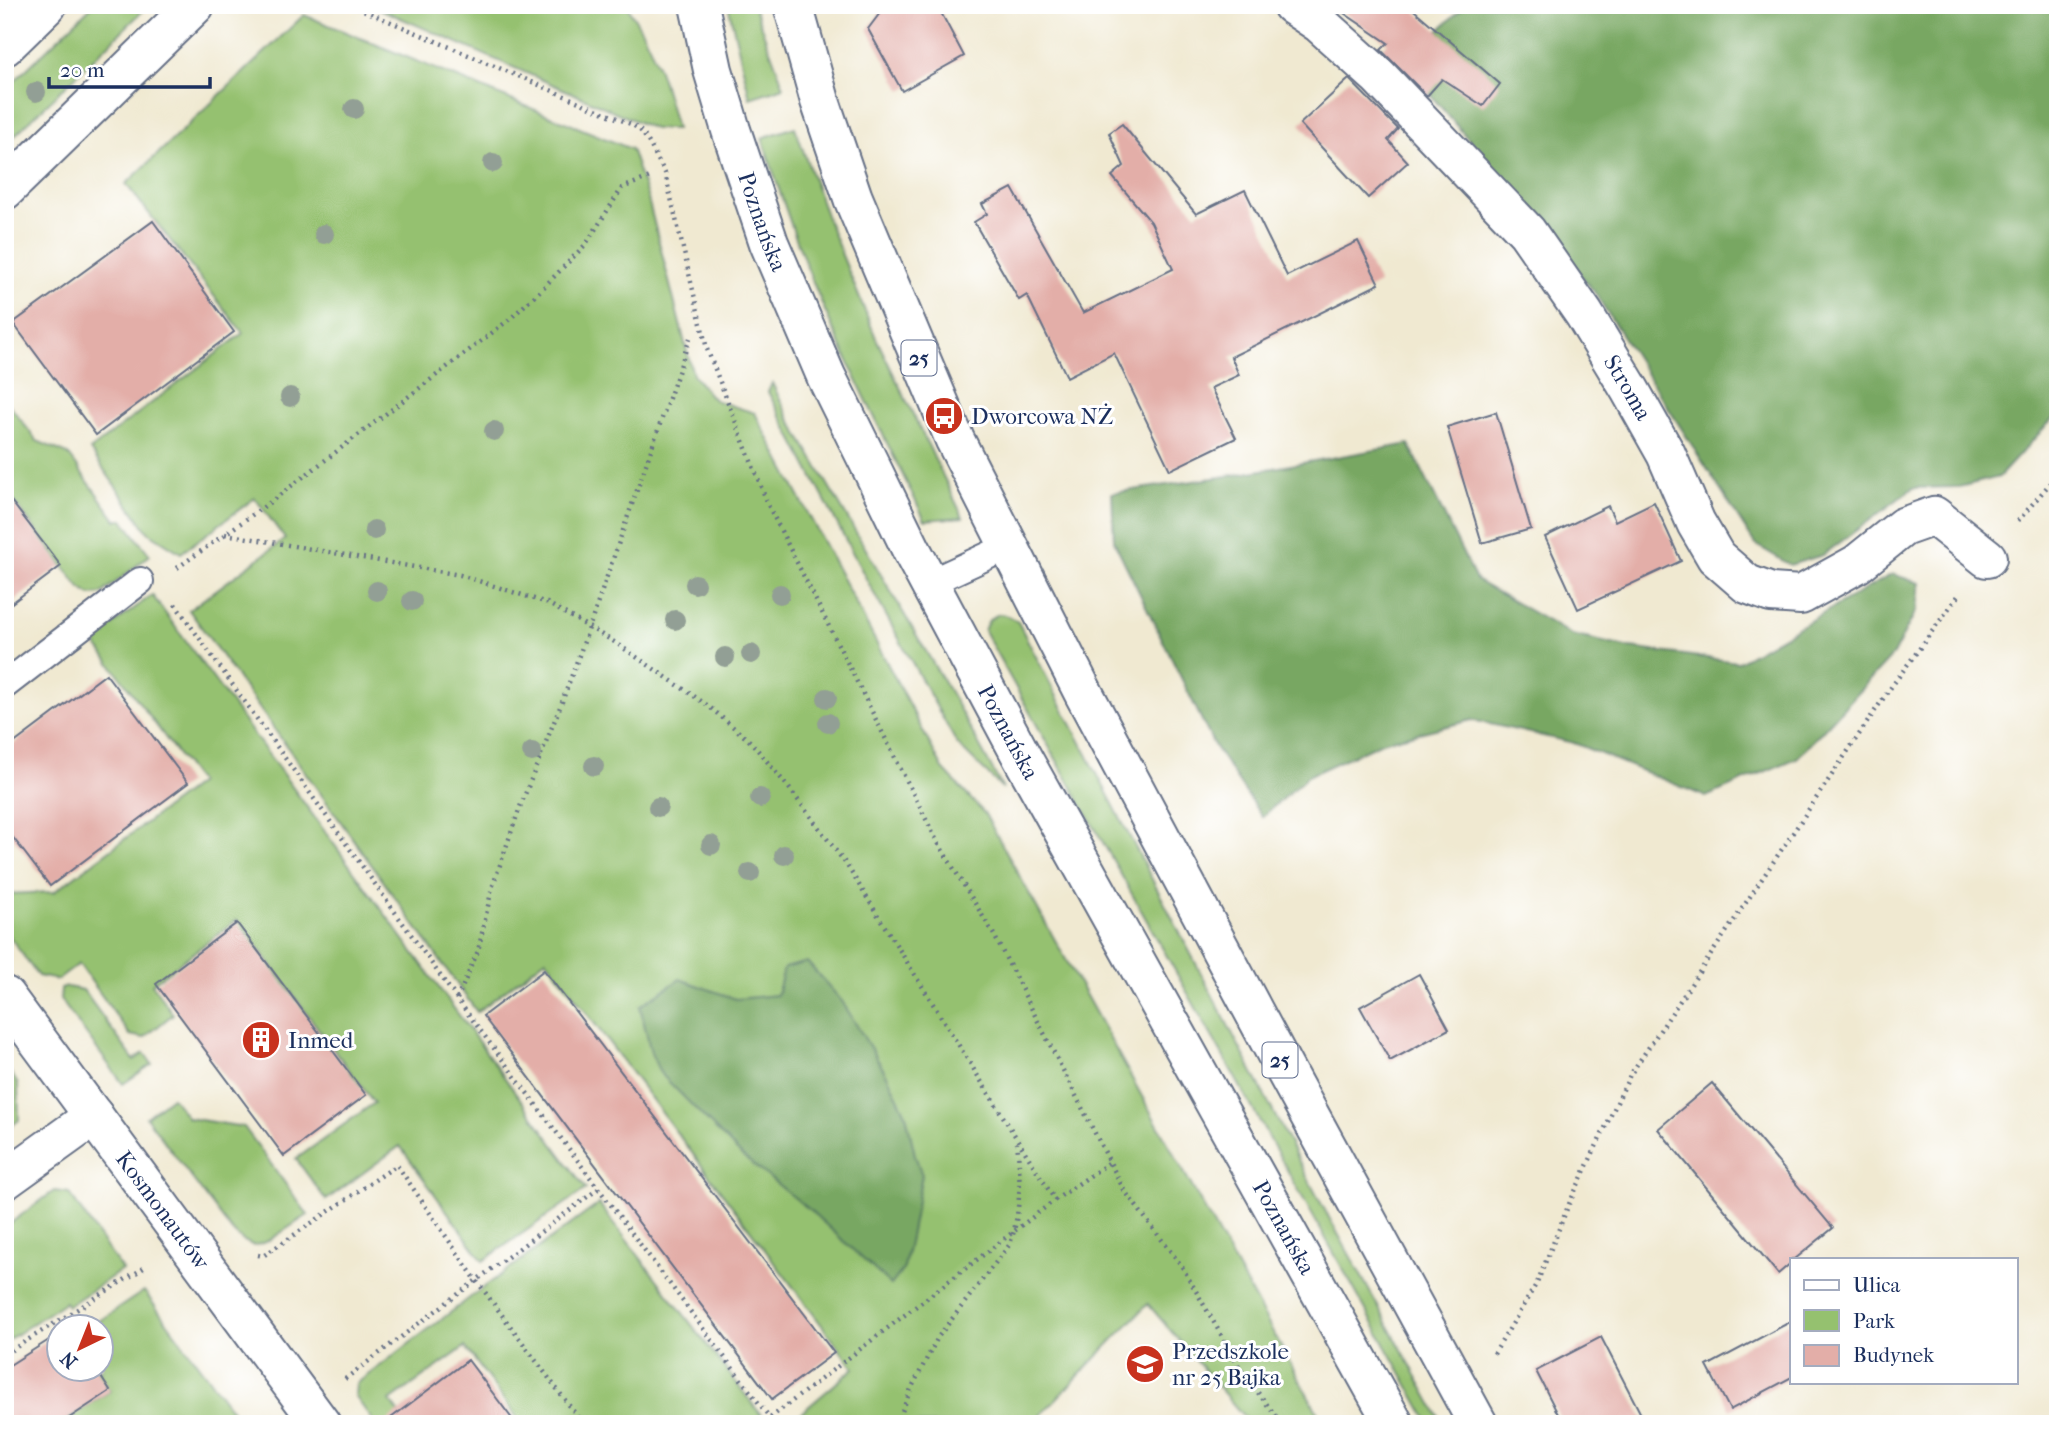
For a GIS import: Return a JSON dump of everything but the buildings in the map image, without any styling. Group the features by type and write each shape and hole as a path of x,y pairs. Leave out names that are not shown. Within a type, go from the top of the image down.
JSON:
{"main road":[{"path":"5,46 47,5"},
{"path":"5,190 195,5"},
{"path":"672,5 713,70"},
{"name":"Poznańska","path":"699,5 730,130 769,243 826,376 929,583 1023,760 1394,1424"},
{"name":"25","path":"793,5 834,146 862,222 955,440 1084,694 1470,1410"},
{"name":"Stroma","path":"1292,5 1319,23 1379,77 1527,232 1584,314 1630,390 1666,454 1696,523 1716,557 1747,584 1771,593 1801,595 1857,564 1903,527 1934,516 1987,558"},
{"name":"Kosmonautów","path":"5,996 321,1424"},
{"path":"5,1180 94,1116"}],"lane":[{"path":"929,583 1009,545"},
{"path":"5,685 140,581"}],"path":[{"path":"351,5 633,125 642,132 665,173 707,349 769,507 937,841 993,933 1124,1191 1181,1265 1242,1373 1282,1424"},
{"path":"169,573 269,503 510,319 586,244 622,188 650,177"},
{"path":"457,999 478,951 492,888 520,807 589,628 690,338"},
{"path":"1470,1410 1490,1361 1537,1283 1569,1204 1630,1075 1889,690 1987,558 2058,474"},
{"path":"223,534 460,575 547,603 616,643 707,705 751,741 846,864 1055,1200"},
{"path":"175,604 457,999 771,1421 1055,1200 1110,1162"},
{"path":"897,1424 911,1389 938,1337 1010,1244 1019,1203 1017,1139"},
{"path":"250,1254 263,1256 397,1165 476,1280 583,1424"},
{"path":"340,1382 598,1189"},
{"path":"5,1354 148,1266"}],"green space":[{"path":"93,5 149,5 5,145 5,90"},
{"path":"371,5 626,5 651,49 676,129 654,129"},
{"path":"728,5 753,5 784,87 750,98"},
{"path":"1465,5 2058,7 2058,413 1999,477 1959,487 1913,488 1823,555 1790,565 1755,544 1595,293 1523,203 1404,64"},
{"path":"304,15 631,149 648,199 693,375 714,400 755,413 943,769 985,814 1324,1424 1250,1424 1148,1304 1032,1424 788,1424 854,1368 546,959 477,1012 189,610 285,539 255,498 181,553 148,532 90,450 243,333 126,184"},
{"path":"795,127 828,221 876,338 963,517 925,520 820,299 796,239 762,138"},
{"path":"772,383 790,420 954,699 1003,789 957,744 768,392"},
{"path":"5,399 37,441 68,454 116,520 123,520 150,555 101,594 90,595 80,588 5,490"},
{"path":"1409,444 1476,580 1572,635 1630,648 1738,662 1892,574 1920,583 1917,609 1893,655 1797,758 1706,797 1574,743 1472,720 1382,742 1308,776 1262,817 1215,747 1114,541 1112,493"},
{"path":"152,595 586,1189 483,1261 400,1146 326,1200 296,1159 374,1103 237,920 152,984 173,1014 144,1038 130,1035 79,964 58,980 38,976 5,930 5,894 54,892 199,783 93,640"},
{"path":"1001,614 1018,622 1316,1194 1443,1424 1430,1424 984,631 990,619"},
{"path":"807,962 842,1001 888,1077 906,1114 922,1175 904,1268 891,1285 810,1210 742,1156 660,1073 651,1053 640,1006 680,979 736,999 777,995 784,968"},
{"path":"67,987 83,990 134,1060 144,1053 152,1064 123,1084 60,999 61,989"},
{"path":"7,1067 18,1084 19,1120 5,1131"},
{"path":"172,1097 188,1118 244,1127 308,1215 268,1241 254,1246 242,1240 231,1230 146,1117"},
{"path":"54,1191 69,1193 122,1270 68,1306 65,1302 5,1342 5,1227"},
{"path":"599,1204 768,1424 522,1424 465,1347 390,1401 406,1424 375,1424 355,1396 356,1384"},
{"path":"144,1291 242,1424 60,1424 110,1391 105,1384 116,1384 116,1314 110,1314"}],"place":[{"name":"Dworcowa NŻ","path":"944,416"},
{"name":"Inmed","path":"261,1040"},
{"name":"Przedszkole nr 25 Bajka","path":"1145,1364"}]}
